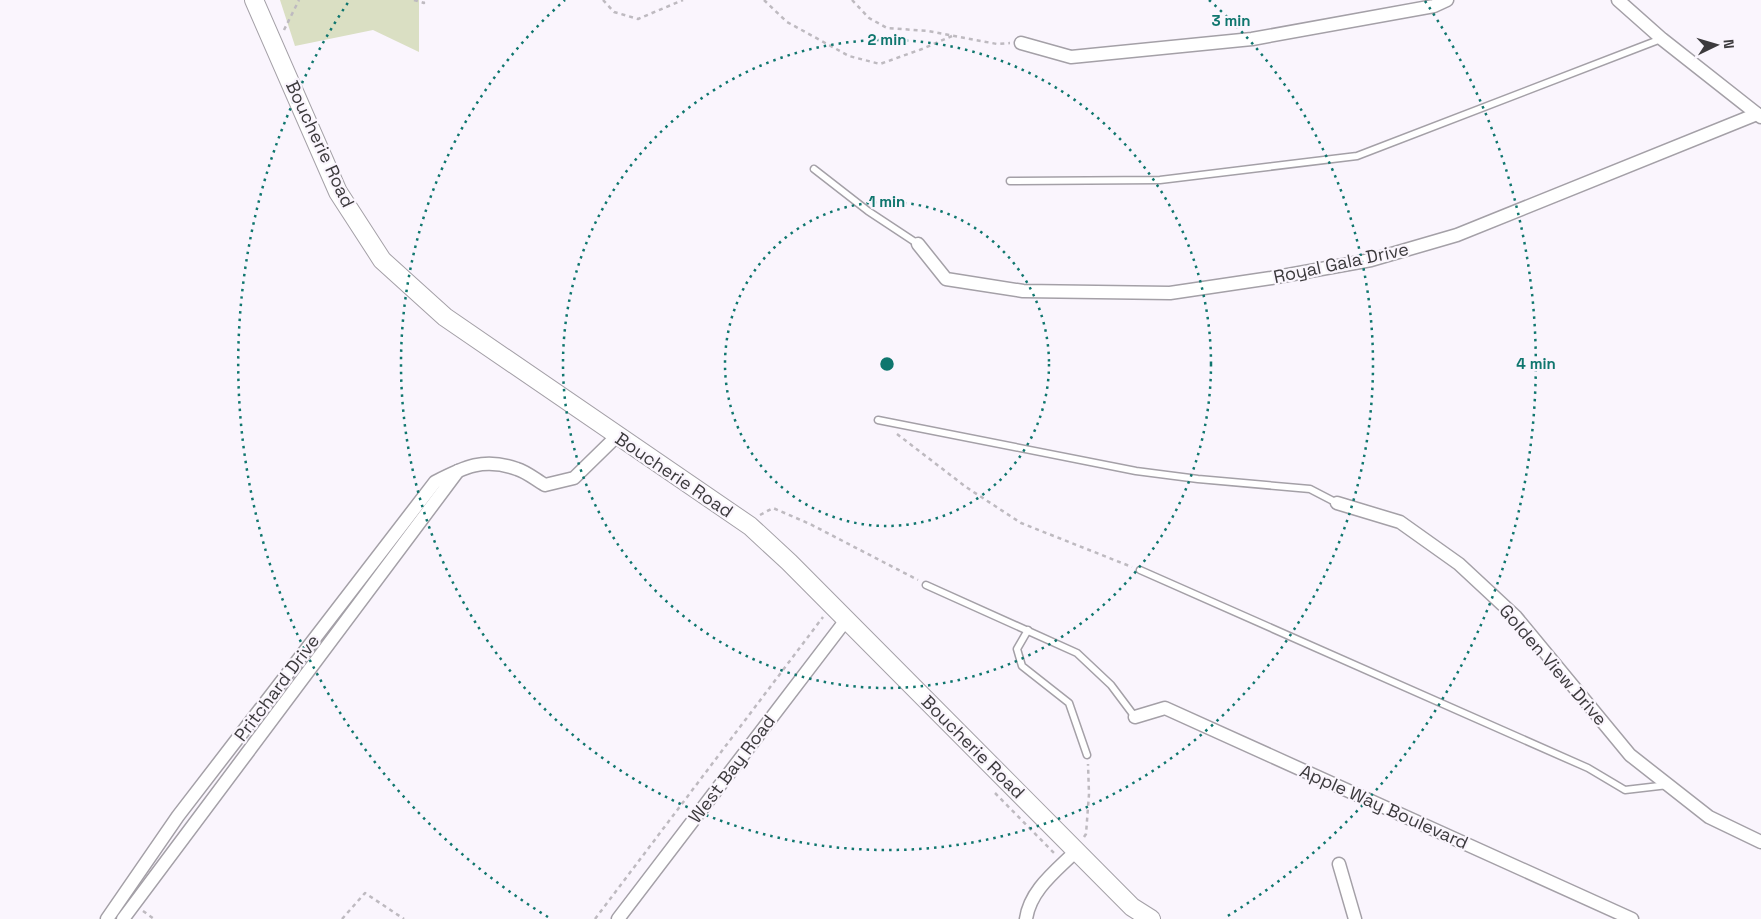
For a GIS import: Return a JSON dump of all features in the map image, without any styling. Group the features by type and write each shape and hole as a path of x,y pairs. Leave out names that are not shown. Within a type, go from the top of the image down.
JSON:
{"main road":[{"name":"Boucherie Road","path":"254,0 338,192 382,260 445,317 750,526 832,605 1132,907 1151,919"}],"street":[{"path":"1021,43 1071,57 1233,41 1434,6 1447,0"},
{"path":"1618,0 1662,39 1759,116"},
{"name":"Royal Gala Drive","path":"918,244 946,279 1023,291 1170,293 1253,281 1371,260 1457,235 1759,116"},
{"name":"Pritchard Drive","path":"107,919 178,816 434,482 459,469 490,462 518,469 545,485 574,478 617,436"},
{"name":"Pritchard Drive","path":"123,919 459,469"},
{"name":"Golden View Drive","path":"1338,503 1400,522 1459,564 1516,617 1630,755 1709,817 1761,842"},
{"name":"West Bay Road","path":"618,919 846,620"},
{"name":"Apple Way Boulevard","path":"1135,717 1165,708 1632,919"},
{"path":"1026,919 1027,908 1034,895 1076,851"},
{"path":"1339,864 1355,919"}],"lane":[{"path":"1010,180 1160,180 1357,156 1662,39"},
{"path":"814,169 868,211 918,244"},
{"path":"878,420 1136,471 1198,479 1310,489 1338,503"},
{"path":"1140,570 1588,768 1625,790 1669,785"},
{"path":"926,585 1076,652 1111,685 1135,717"},
{"path":"1028,630 1017,649 1022,666 1069,703 1087,754"}],"path":[{"path":"275,47 299,0"},
{"path":"414,0 424,3 422,0"},
{"path":"603,0 614,12 638,19 683,0"},
{"path":"764,0 787,22 849,56 880,64 952,36"},
{"path":"852,0 869,18 887,28 928,31 997,44 1021,43"},
{"path":"878,420 966,487 1021,523 1140,570"},
{"path":"750,526 761,513 773,508 810,524 926,585"},
{"path":"595,919 832,605"},
{"path":"1076,851 1086,834 1089,794 1087,754"},
{"path":"342,919 365,893 404,919"}],"green space":[{"path":"280,0 419,0 419,52 373,30 295,46"}]}
